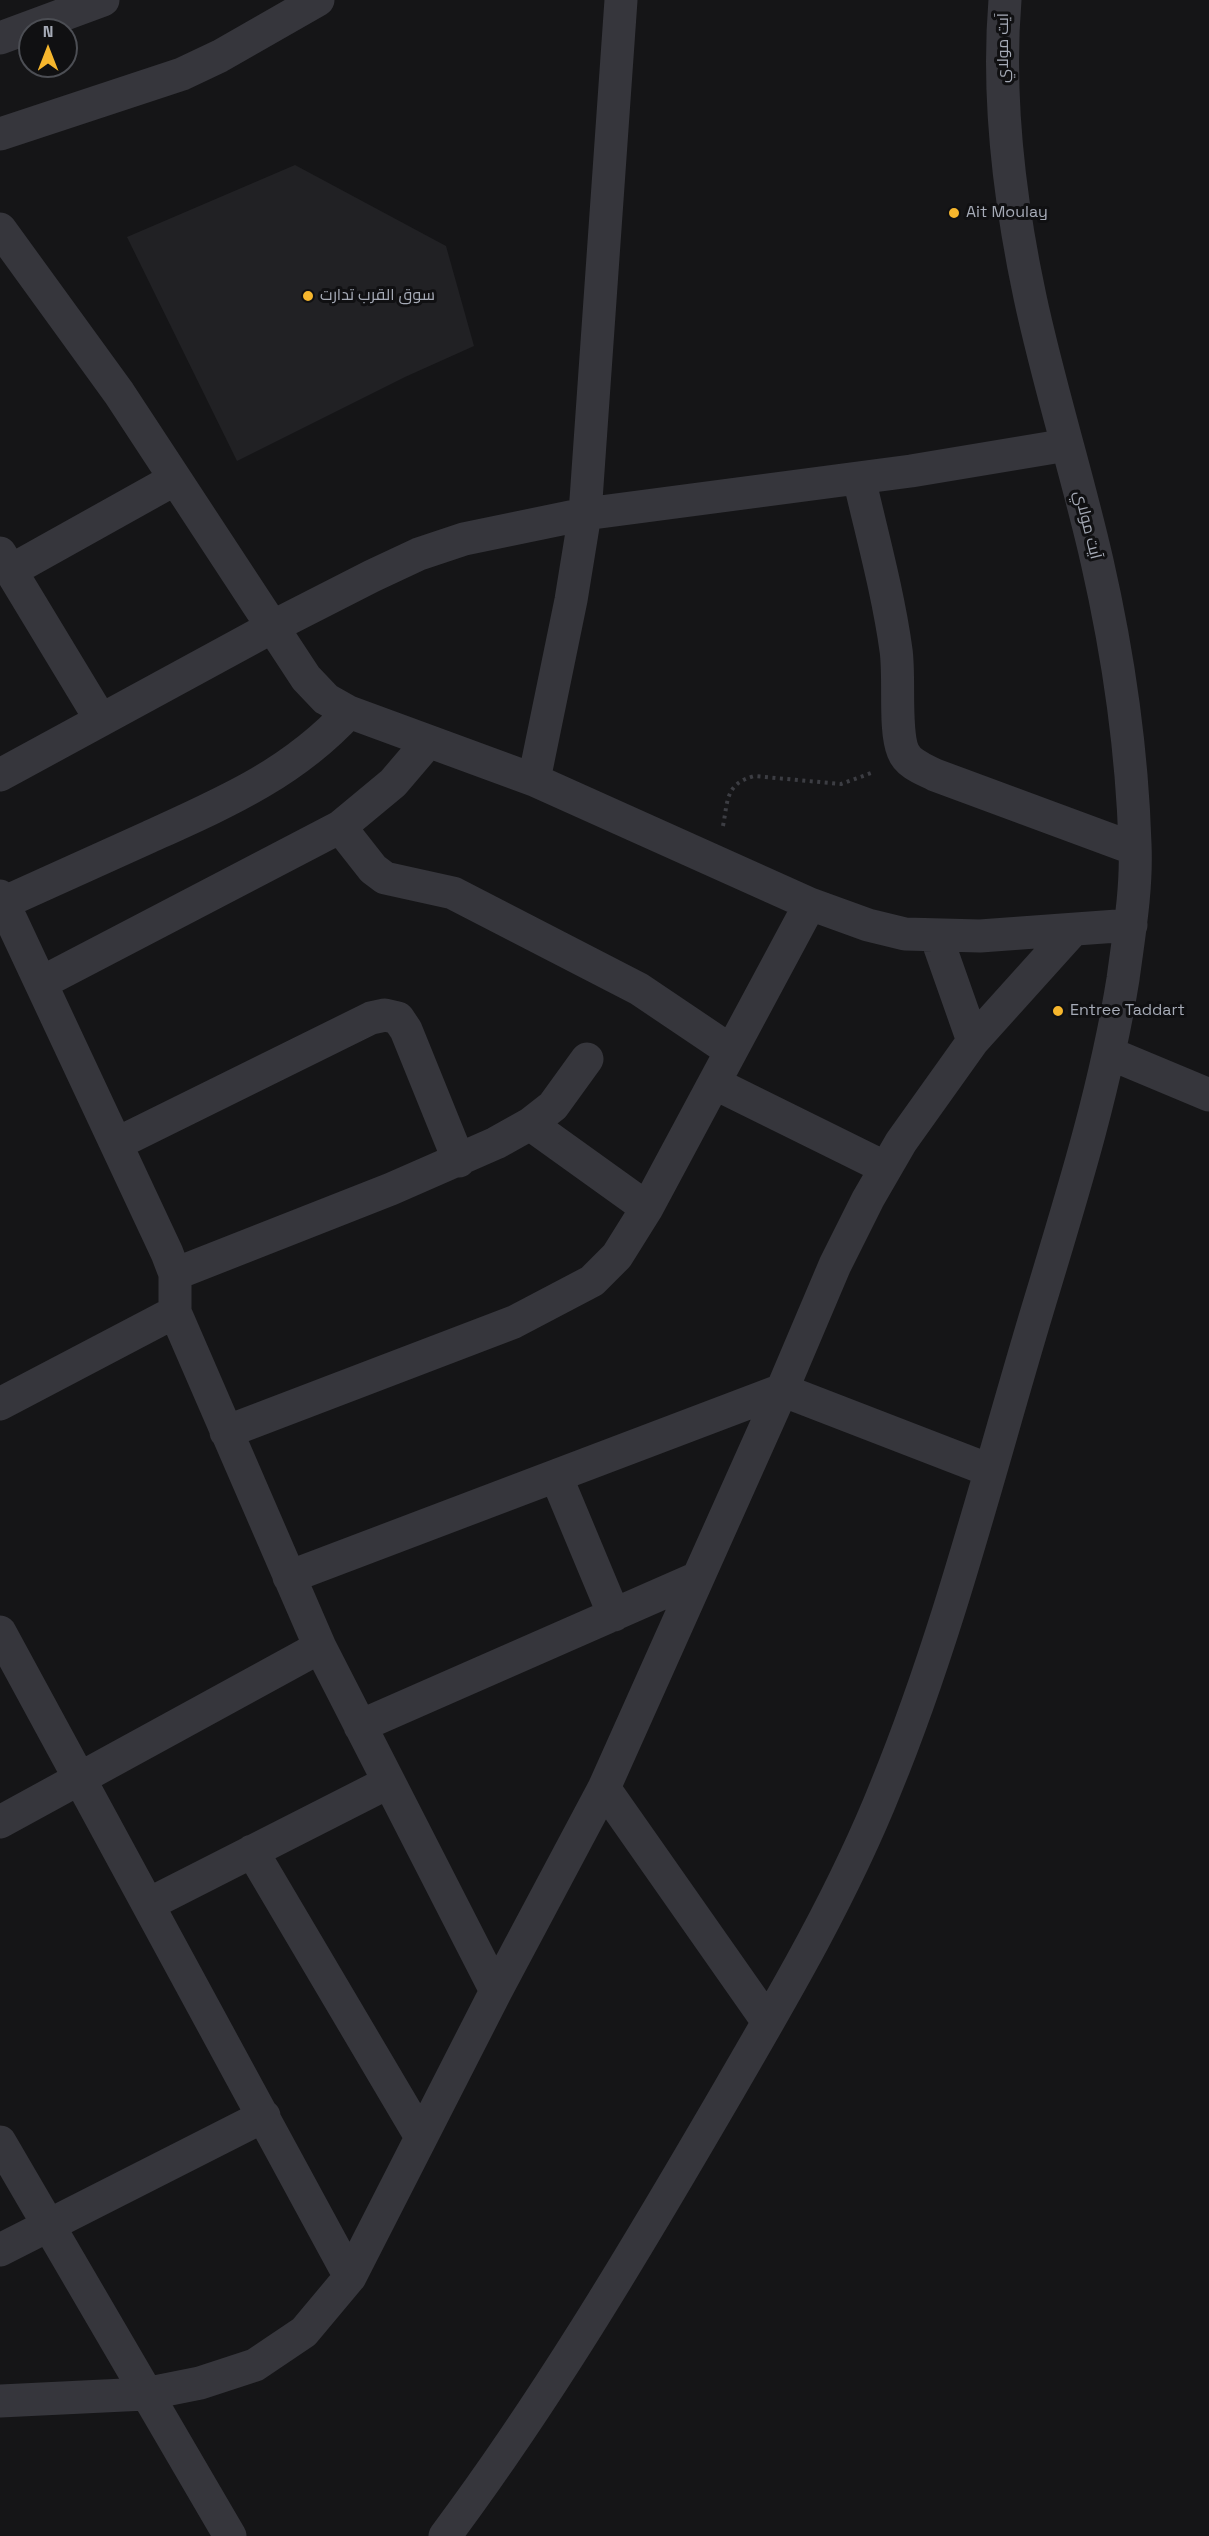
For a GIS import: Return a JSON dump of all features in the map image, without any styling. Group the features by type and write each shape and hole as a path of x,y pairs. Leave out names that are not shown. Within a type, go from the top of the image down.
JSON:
{"street":[{"path":"0,38 103,0"},
{"path":"0,134 182,74 220,56 318,0"},
{"path":"534,780 571,600 585,514 621,0"},
{"name":"آيت مولاي","path":"445,2536 488,2478 650,2226 768,2022 847,1875 886,1788 924,1686 1072,1196 1111,1054 1131,925 1135,849 1118,663 1096,559 1030,298 1006,127 1002,39 1005,0"},
{"path":"0,229 107,376 274,626 306,678 326,699 349,712 534,780 810,904 868,925 905,934 936,936 1131,925"},
{"path":"0,775 274,626 419,554 464,539 585,514 859,478 1067,445"},
{"path":"859,478 896,650 899,741 903,754 915,765 935,775 1135,849"},
{"path":"101,720 6,562 175,479"},
{"path":"349,712 322,741 294,762 224,803 2,900 175,1274 175,1312 320,1647 496,1991"},
{"path":"41,983 340,827 393,783 428,742"},
{"path":"340,827 373,869 385,878 453,893 639,990 731,1051"},
{"path":"226,1432 514,1322 558,1301 592,1281 617,1256 647,1208 810,904"},
{"path":"0,2401 145,2394 200,2383 255,2365 304,2332 350,2277 496,1991 604,1788 782,1390 835,1265 886,1168 901,1142 973,1041 1073,930"},
{"path":"936,936 973,1041"},
{"path":"116,1143 371,1018 385,1015 398,1018 406,1030 459,1161"},
{"path":"1111,1054 1209,1095"},
{"path":"175,1274 459,1161 530,1124 553,1106 587,1059"},
{"path":"714,1083 886,1168"},
{"path":"530,1124 647,1208"},
{"path":"0,1404 175,1312"},
{"path":"289,1577 782,1390 989,1470"},
{"path":"556,1476 614,1615"},
{"path":"360,1726 697,1578"},
{"path":"0,1632 350,2277"},
{"path":"0,1822 320,1647"},
{"path":"149,1904 389,1782"},
{"path":"604,1788 768,2022"},
{"path":"252,1851 422,2137"},
{"path":"0,2250 264,2116"},
{"path":"0,2142 145,2394 230,2536"}],"path":[{"path":"716,862 731,790 741,780 754,776 841,784 871,774 903,754"}],"shaded area":[{"name":"سوق القرب تدارت","path":"295,165 446,246 474,346 405,377 237,461 127,237"}],"place":[{"name":"Ait Moulay","path":"954,213"},
{"name":"سوق القرب تدارت","path":"308,296"},
{"name":"Entree Taddart","path":"1058,1011"}]}
